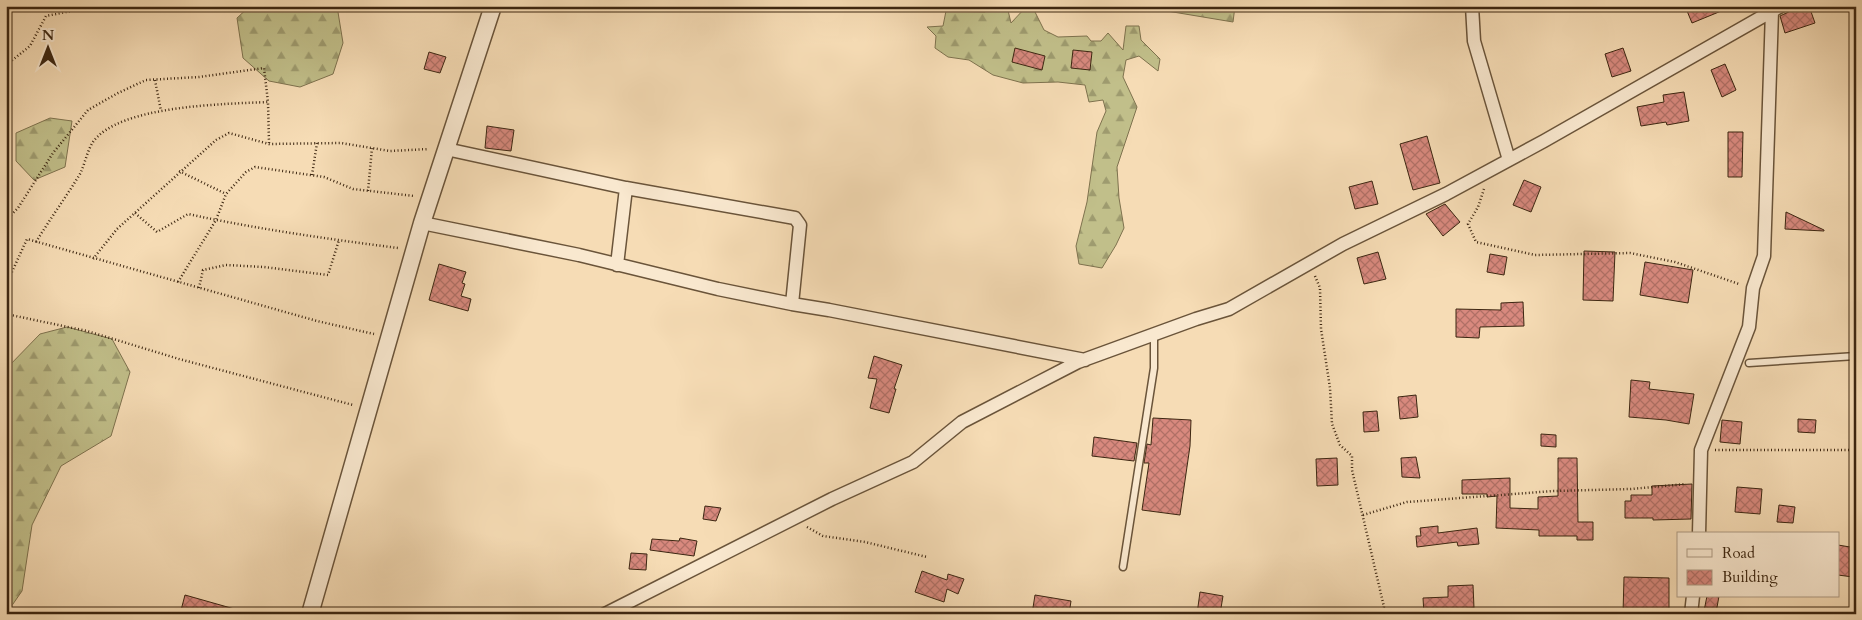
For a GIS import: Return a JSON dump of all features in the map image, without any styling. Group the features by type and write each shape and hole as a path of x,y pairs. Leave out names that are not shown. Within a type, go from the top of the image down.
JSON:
{"street":[{"path":"310,614 422,223 493,6"},
{"path":"1472,6 1474,42 1509,160"},
{"path":"605,614 832,499 913,462 962,422 1085,360 1229,309 1343,244 1509,160 1776,9"},
{"path":"1699,532 1701,450 1749,327 1753,288 1764,256 1776,9"},
{"path":"446,149 626,188 797,220 800,225 792,304"},
{"path":"617,265 626,188"},
{"path":"422,223 579,255 792,304 1085,360"},
{"path":"1691,614 1693,598"}],"lane":[{"path":"1122,567 1154,368 1154,334"},
{"path":"1749,363 1856,356"}],"path":[{"path":"6,69 10,62 30,46 46,16 71,11 80,6"},
{"path":"6,220 18,208 53,153 88,110 146,80 209,76 264,68 268,102 269,144"},
{"path":"155,80 161,111"},
{"path":"36,242 81,173 93,142 115,124 161,111 219,104 268,102"},
{"path":"93,259 117,229 179,171 216,140 229,133 269,144 341,143 390,151 446,149"},
{"path":"312,175 317,143"},
{"path":"368,191 372,148"},
{"path":"178,282 216,220 226,194 246,172 255,167 324,177 353,189 430,198"},
{"path":"179,171 226,194"},
{"path":"1482,174 1484,190 1478,207 1468,224 1476,242 1535,255 1630,253 1675,262 1723,280 1753,288"},
{"path":"135,213 158,232 188,214 339,240 414,250"},
{"path":"6,285 26,239 317,321 389,337"},
{"path":"199,288 203,270 226,265 264,267 328,275 339,240"},
{"path":"1304,267 1316,277 1320,288 1321,329 1330,388 1332,424 1340,445 1352,456 1352,470 1384,607 1380,614"},
{"path":"6,314 86,331 198,364 369,408"},
{"path":"1701,450 1856,450"},
{"path":"1363,515 1406,502 1554,491 1632,489 1700,483"},
{"path":"793,519 823,536 865,542 927,557"}],"green space":[{"path":"250,6 337,6 343,43 333,74 300,87 269,81 243,58 237,18"},
{"path":"992,6 1007,6 1011,23 1026,7 1033,8 1044,30 1058,37 1087,36 1091,41 1101,41 1108,33 1123,50 1126,26 1139,26 1141,40 1160,59 1158,71 1139,56 1126,60 1123,77 1137,107 1117,167 1119,198 1124,228 1102,268 1079,264 1076,246 1087,202 1097,132 1106,111 1103,100 1089,102 1085,85 1058,82 1023,83 993,75 969,60 948,57 935,48 936,36 927,27 943,26 946,11 985,12"},
{"path":"1137,6 1235,6 1233,22"},
{"path":"50,118 72,121 65,167 34,180 16,161 16,133"},
{"path":"67,327 112,339 130,372 111,436 61,466 32,525 22,591 6,614 6,369 40,334"}],"building":[{"path":"1685,6 1731,6 1731,7 1692,23"},
{"path":"1801,6 1809,6 1815,23 1785,33 1780,16"},
{"path":"1015,48 1045,56 1042,70 1012,62"},
{"path":"1623,48 1631,71 1612,77 1605,54"},
{"path":"1073,50 1092,52 1090,70 1071,68"},
{"path":"429,52 446,57 440,73 424,69"},
{"path":"1725,64 1736,90 1722,97 1711,70"},
{"path":"1684,92 1689,121 1667,125 1666,122 1641,126 1637,107 1664,102 1663,95"},
{"path":"487,126 514,130 511,151 485,148"},
{"path":"1728,132 1743,132 1742,177 1728,177"},
{"path":"1427,136 1440,183 1413,190 1400,144"},
{"path":"1524,180 1541,187 1531,212 1513,205"},
{"path":"1372,181 1378,204 1355,209 1349,187"},
{"path":"1445,204 1460,222 1443,236 1426,214"},
{"path":"1786,212 1824,230 1824,231 1785,229"},
{"path":"1584,251 1615,252 1613,301 1583,300"},
{"path":"1378,252 1386,279 1364,284 1357,258"},
{"path":"1490,254 1507,257 1504,275 1487,272"},
{"path":"1645,262 1693,270 1688,303 1640,295"},
{"path":"439,264 466,272 462,283 465,284 461,296 471,299 468,311 429,300"},
{"path":"1523,302 1524,326 1480,327 1479,338 1456,337 1456,309 1501,310 1501,303"},
{"path":"874,356 902,365 889,413 870,408 877,379 868,378"},
{"path":"1631,380 1650,382 1649,389 1694,394 1689,424 1629,417"},
{"path":"1416,395 1418,417 1400,419 1398,397"},
{"path":"1377,411 1379,431 1364,432 1363,412"},
{"path":"1153,418 1191,420 1190,446 1180,515 1142,510 1149,463 1144,463 1147,444 1151,445"},
{"path":"1798,419 1816,420 1815,433 1798,432"},
{"path":"1722,420 1742,422 1740,444 1720,442"},
{"path":"1541,434 1556,435 1556,447 1541,446"},
{"path":"1094,437 1137,443 1134,461 1092,456"},
{"path":"1416,457 1420,478 1402,477 1401,458"},
{"path":"1337,458 1338,485 1317,486 1316,459"},
{"path":"1558,458 1577,458 1578,522 1593,522 1593,540 1577,540 1577,536 1539,536 1539,530 1496,528 1497,496 1487,497 1487,494 1462,494 1462,480 1510,478 1510,508 1538,509 1538,497 1558,496"},
{"path":"1692,484 1691,519 1653,520 1653,518 1625,518 1625,501 1631,501 1631,495 1652,495 1652,486"},
{"path":"1737,487 1762,489 1760,514 1735,512"},
{"path":"1779,505 1795,507 1793,523 1777,522"},
{"path":"705,506 721,508 716,521 703,519"},
{"path":"1438,526 1438,533 1477,528 1479,544 1458,546 1457,542 1417,547 1416,536 1421,536 1420,528"},
{"path":"680,538 697,541 694,556 650,550 652,539 679,541"},
{"path":"1840,545 1856,548 1853,577 1840,575"},
{"path":"631,553 647,554 646,570 629,569"},
{"path":"922,571 947,580 948,574 964,579 958,594 947,589 944,602 915,592"},
{"path":"1624,577 1669,578 1669,614 1623,614"},
{"path":"1473,585 1474,608 1442,610 1442,614 1424,614 1423,598 1448,597 1448,586"},
{"path":"1200,592 1223,596 1220,614 1197,614"},
{"path":"185,595 238,610 238,614 180,614"},
{"path":"1035,595 1071,601 1069,614 1032,614"},
{"path":"1707,598 1719,598 1716,613 1704,611"}]}
